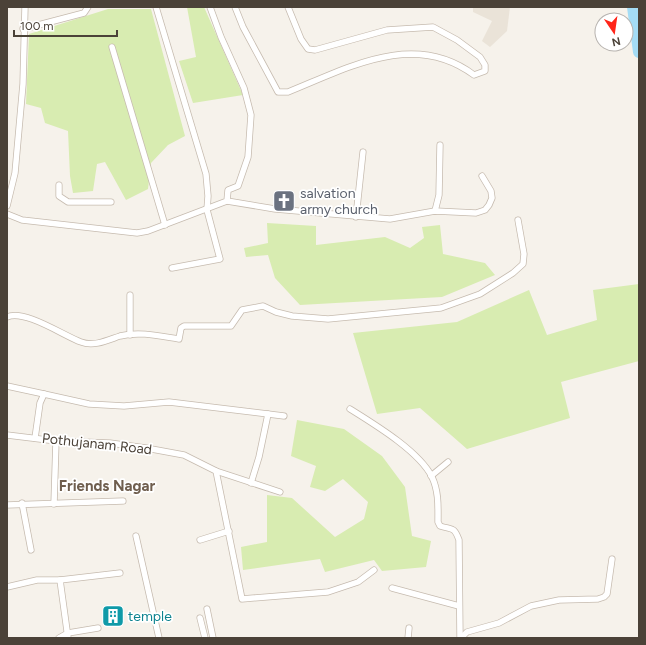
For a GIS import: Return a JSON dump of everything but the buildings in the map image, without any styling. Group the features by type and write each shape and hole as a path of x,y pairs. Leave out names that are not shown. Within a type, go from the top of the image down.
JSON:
{"street":[{"path":"7,206 15,173 23,84 25,49 23,29 25,7"},
{"path":"23,29 84,13 88,7"},
{"path":"156,7 206,174 208,196 207,210 220,259 172,268"},
{"path":"210,7 220,37 244,88 251,115 248,157 238,186 228,190 227,201"},
{"path":"235,7 278,92 288,92 374,59 409,53 425,54 460,64 474,75 485,71 485,65 480,57 457,40 433,27 387,30 315,50 308,49 301,39 288,7"},
{"path":"112,47 165,225"},
{"path":"435,211 439,195 440,145"},
{"path":"356,217 363,152"},
{"path":"7,214 22,220 137,233 165,225 227,201 275,209 342,214 356,217 390,220 435,211 476,213 485,210 492,198 491,191 482,176"},
{"path":"59,186 58,196 68,202 111,202"},
{"path":"7,317 17,315 42,324 83,343 92,344 130,334 179,339 181,328 184,326 231,326 242,310 264,306 276,312 292,316 328,319 441,308 480,294 513,273 523,264 524,254 518,220"},
{"path":"130,295 130,334"},
{"path":"7,386 89,404 124,406 168,402 284,416"},
{"path":"35,438 40,403 44,394"},
{"path":"350,409 381,428 406,448 425,467 431,476 438,497 438,522 440,526 451,528 456,532 459,540 459,606 461,638"},
{"path":"251,483 259,457 268,414"},
{"name":"Pothujanam Road","path":"7,435 56,441 110,443 184,455 216,471 280,492"},
{"path":"54,504 56,441"},
{"path":"431,476 448,462"},
{"path":"216,471 241,596 246,600 328,592 358,582 374,570"},
{"path":"7,505 22,503 54,504 123,501"},
{"path":"22,503 31,550"},
{"path":"200,540 228,530"},
{"path":"136,536 159,638"},
{"path":"461,638 467,632 499,623 531,606 559,600 598,599 604,597 607,594 612,559"},
{"path":"7,587 37,580 60,580 120,573"},
{"path":"60,580 68,635"},
{"path":"392,588 459,606"},
{"path":"207,609 213,638"},
{"path":"200,618 205,638"},
{"path":"59,638 98,628"},
{"path":"408,638 409,628"}],"shaded area":[{"path":"473,7 510,7 507,31 490,47 482,41 492,21 473,12"}],"green space":[{"path":"187,7 204,7 243,95 193,103 179,61 196,57"},
{"path":"108,9 151,9 185,136 168,145 151,163 148,189 126,200 105,162 97,164 93,191 73,193 70,176 68,131 45,123 41,108 26,104 29,34"},
{"path":"267,223 316,226 316,245 385,237 410,248 424,238 422,227 440,225 443,254 485,263 495,275 442,297 300,305 275,278 268,255 246,257 244,248 268,243"},
{"path":"639,284 639,361 561,382 570,418 467,449 420,408 377,414 353,333 457,322 529,290 547,335 597,320 593,290"},
{"path":"297,420 344,429 382,456 405,487 412,536 431,541 426,567 382,571 374,560 325,572 320,559 243,570 241,547 267,542 267,495 292,498 335,537 364,519 368,502 343,479 325,491 310,487 316,466 291,456"}],"waterway":[{"path":"633,7 639,52"}],"place":[{"name":"salvation army church","path":"284,201"},
{"name":"temple","path":"113,616"}],"district":[{"name":"Friends Nagar","path":"107,486"}]}
